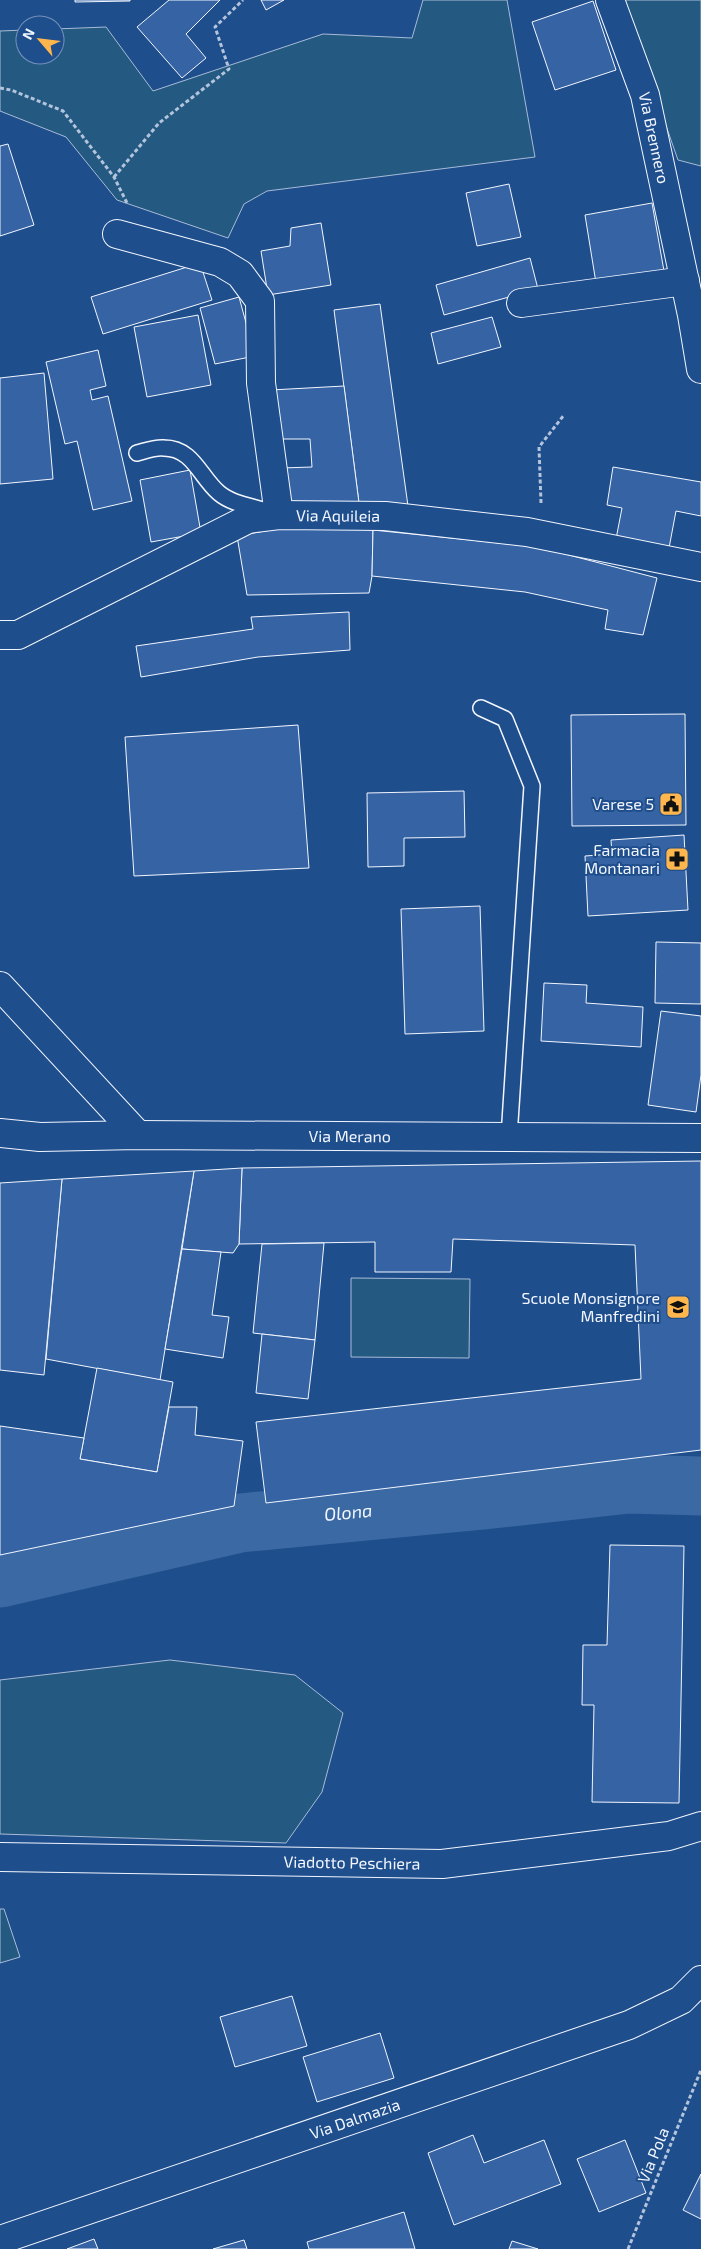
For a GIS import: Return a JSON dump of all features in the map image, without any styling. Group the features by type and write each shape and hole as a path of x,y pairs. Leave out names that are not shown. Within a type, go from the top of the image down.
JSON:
{"street":[{"name":"Via Brennero","path":"610,0 645,95 685,280 701,369"},
{"path":"117,234 220,262 240,274 260,301 261,383 279,515"},
{"path":"521,303 685,280"},
{"name":"Via Aquileia","path":"0,635 18,635 248,519 279,515 385,516 527,532 701,567"},
{"path":"0,986 138,1135"},
{"name":"Via Merano","path":"0,1133 40,1137 138,1135 701,1138"},
{"name":"Viadotto Peschiera","path":"0,1857 442,1864 669,1836 701,1826"},
{"name":"Via Dalmazia","path":"0,2240 629,2025 681,2000 701,1980"}],"lane":[{"path":"137,453 163,447 182,451 193,460 210,485 230,500 279,515"},
{"path":"482,708 505,719 532,786 509,1137"}],"path":[{"path":"114,177 159,123 229,69 215,27 243,0"},
{"path":"0,88 11,90 64,111 114,177 146,242"},
{"path":"540,480 539,447 564,415"},
{"name":"Via Pola","path":"628,2249 701,2070"}],"shaded area":[{"path":"423,0 507,0 535,157 267,191 244,204 228,238 117,200 66,137 0,111 0,31 15,30 15,65 65,65 65,29 106,27 153,91 323,34 412,38"},
{"path":"622,0 701,0 701,166 678,160"},
{"path":"351,1278 470,1279 469,1358 351,1357"},
{"path":"170,1660 295,1675 343,1713 322,1792 286,1843 0,1834 0,1680"},
{"path":"0,1909 4,1909 20,1957 0,1963"}],"building":[{"path":"75,0 130,0 130,1 75,2"},
{"path":"169,0 220,0 186,34 206,58 182,78 137,27"},
{"path":"261,0 284,0 266,10"},
{"path":"593,1 616,70 555,90 532,22"},
{"path":"8,144 34,225 0,236 0,146"},
{"path":"509,184 521,237 477,246 466,193"},
{"path":"652,203 664,271 596,283 585,215"},
{"path":"321,223 331,285 268,295 261,251 290,246 291,228"},
{"path":"530,258 538,289 444,315 436,285"},
{"path":"200,263 212,300 103,334 91,297"},
{"path":"239,297 255,356 215,364 200,308"},
{"path":"380,304 408,506 359,503 334,310"},
{"path":"198,315 211,385 147,397 134,327"},
{"path":"492,317 501,347 438,364 431,333"},
{"path":"98,350 106,386 90,390 92,400 108,396 132,501 93,510 77,441 65,444 46,362"},
{"path":"44,373 53,479 0,484 0,378"},
{"path":"344,386 359,503 282,506 281,468 312,467 310,439 274,439 271,390"},
{"path":"613,467 701,482 701,516 676,511 669,548 616,539 622,508 607,505"},
{"path":"190,470 201,533 151,542 140,480"},
{"path":"299,525 373,530 372,576 369,593 247,595 237,536"},
{"path":"373,530 538,547 657,578 643,635 605,629 608,610 525,592 372,576"},
{"path":"349,612 350,650 258,657 141,677 136,646 253,629 251,617"},
{"path":"685,714 686,825 572,826 571,715"},
{"path":"298,725 309,868 134,876 125,737"},
{"path":"464,791 465,837 404,838 404,866 368,867 367,793"},
{"path":"684,835 688,910 588,916 585,856 612,854 611,840"},
{"path":"480,906 484,1031 405,1034 401,909"},
{"path":"656,942 701,943 701,1004 655,1003"},
{"path":"544,983 587,985 586,1003 643,1007 641,1047 541,1041"},
{"path":"661,1011 701,1016 701,1075 696,1112 648,1105"},
{"path":"701,1161 701,1450 266,1503 256,1422 641,1379 635,1245 453,1239 451,1272 375,1272 375,1242 239,1244 242,1168"},
{"path":"242,1168 239,1244 233,1253 182,1249 194,1171"},
{"path":"194,1171 160,1380 46,1359 62,1179"},
{"path":"62,1179 44,1375 0,1370 0,1183"},
{"path":"324,1243 315,1340 253,1333 262,1244"},
{"path":"182,1249 221,1252 212,1315 229,1317 223,1358 165,1349"},
{"path":"262,1334 315,1340 308,1399 256,1393"},
{"path":"97,1368 173,1382 157,1472 80,1459"},
{"path":"169,1407 197,1407 195,1435 243,1441 234,1506 0,1555 0,1426 84,1438 80,1459 157,1472"},
{"path":"610,1545 684,1546 679,1803 592,1802 594,1705 582,1705 583,1645 607,1645"},
{"path":"292,1996 307,2046 235,2067 220,2017"},
{"path":"380,2033 394,2078 317,2102 303,2057"},
{"path":"473,2135 484,2163 544,2140 561,2184 454,2225 428,2153"},
{"path":"625,2140 646,2193 599,2212 577,2159"},
{"path":"701,2174 701,2219 683,2210"},
{"path":"404,2212 415,2249 309,2249 307,2242"},
{"path":"94,2239 98,2249 67,2249"},
{"path":"244,2240 247,2249 213,2249"},
{"path":"512,2241 538,2249 509,2249"}],"waterway":[{"name":"Olona","path":"0,1578 240,1523 629,1484 701,1486"}],"place":[{"name":"Varese 5","path":"671,804"},
{"name":"Farmacia Montanari","path":"677,859"},
{"name":"Scuole Monsignore Manfredini","path":"678,1307"}]}
